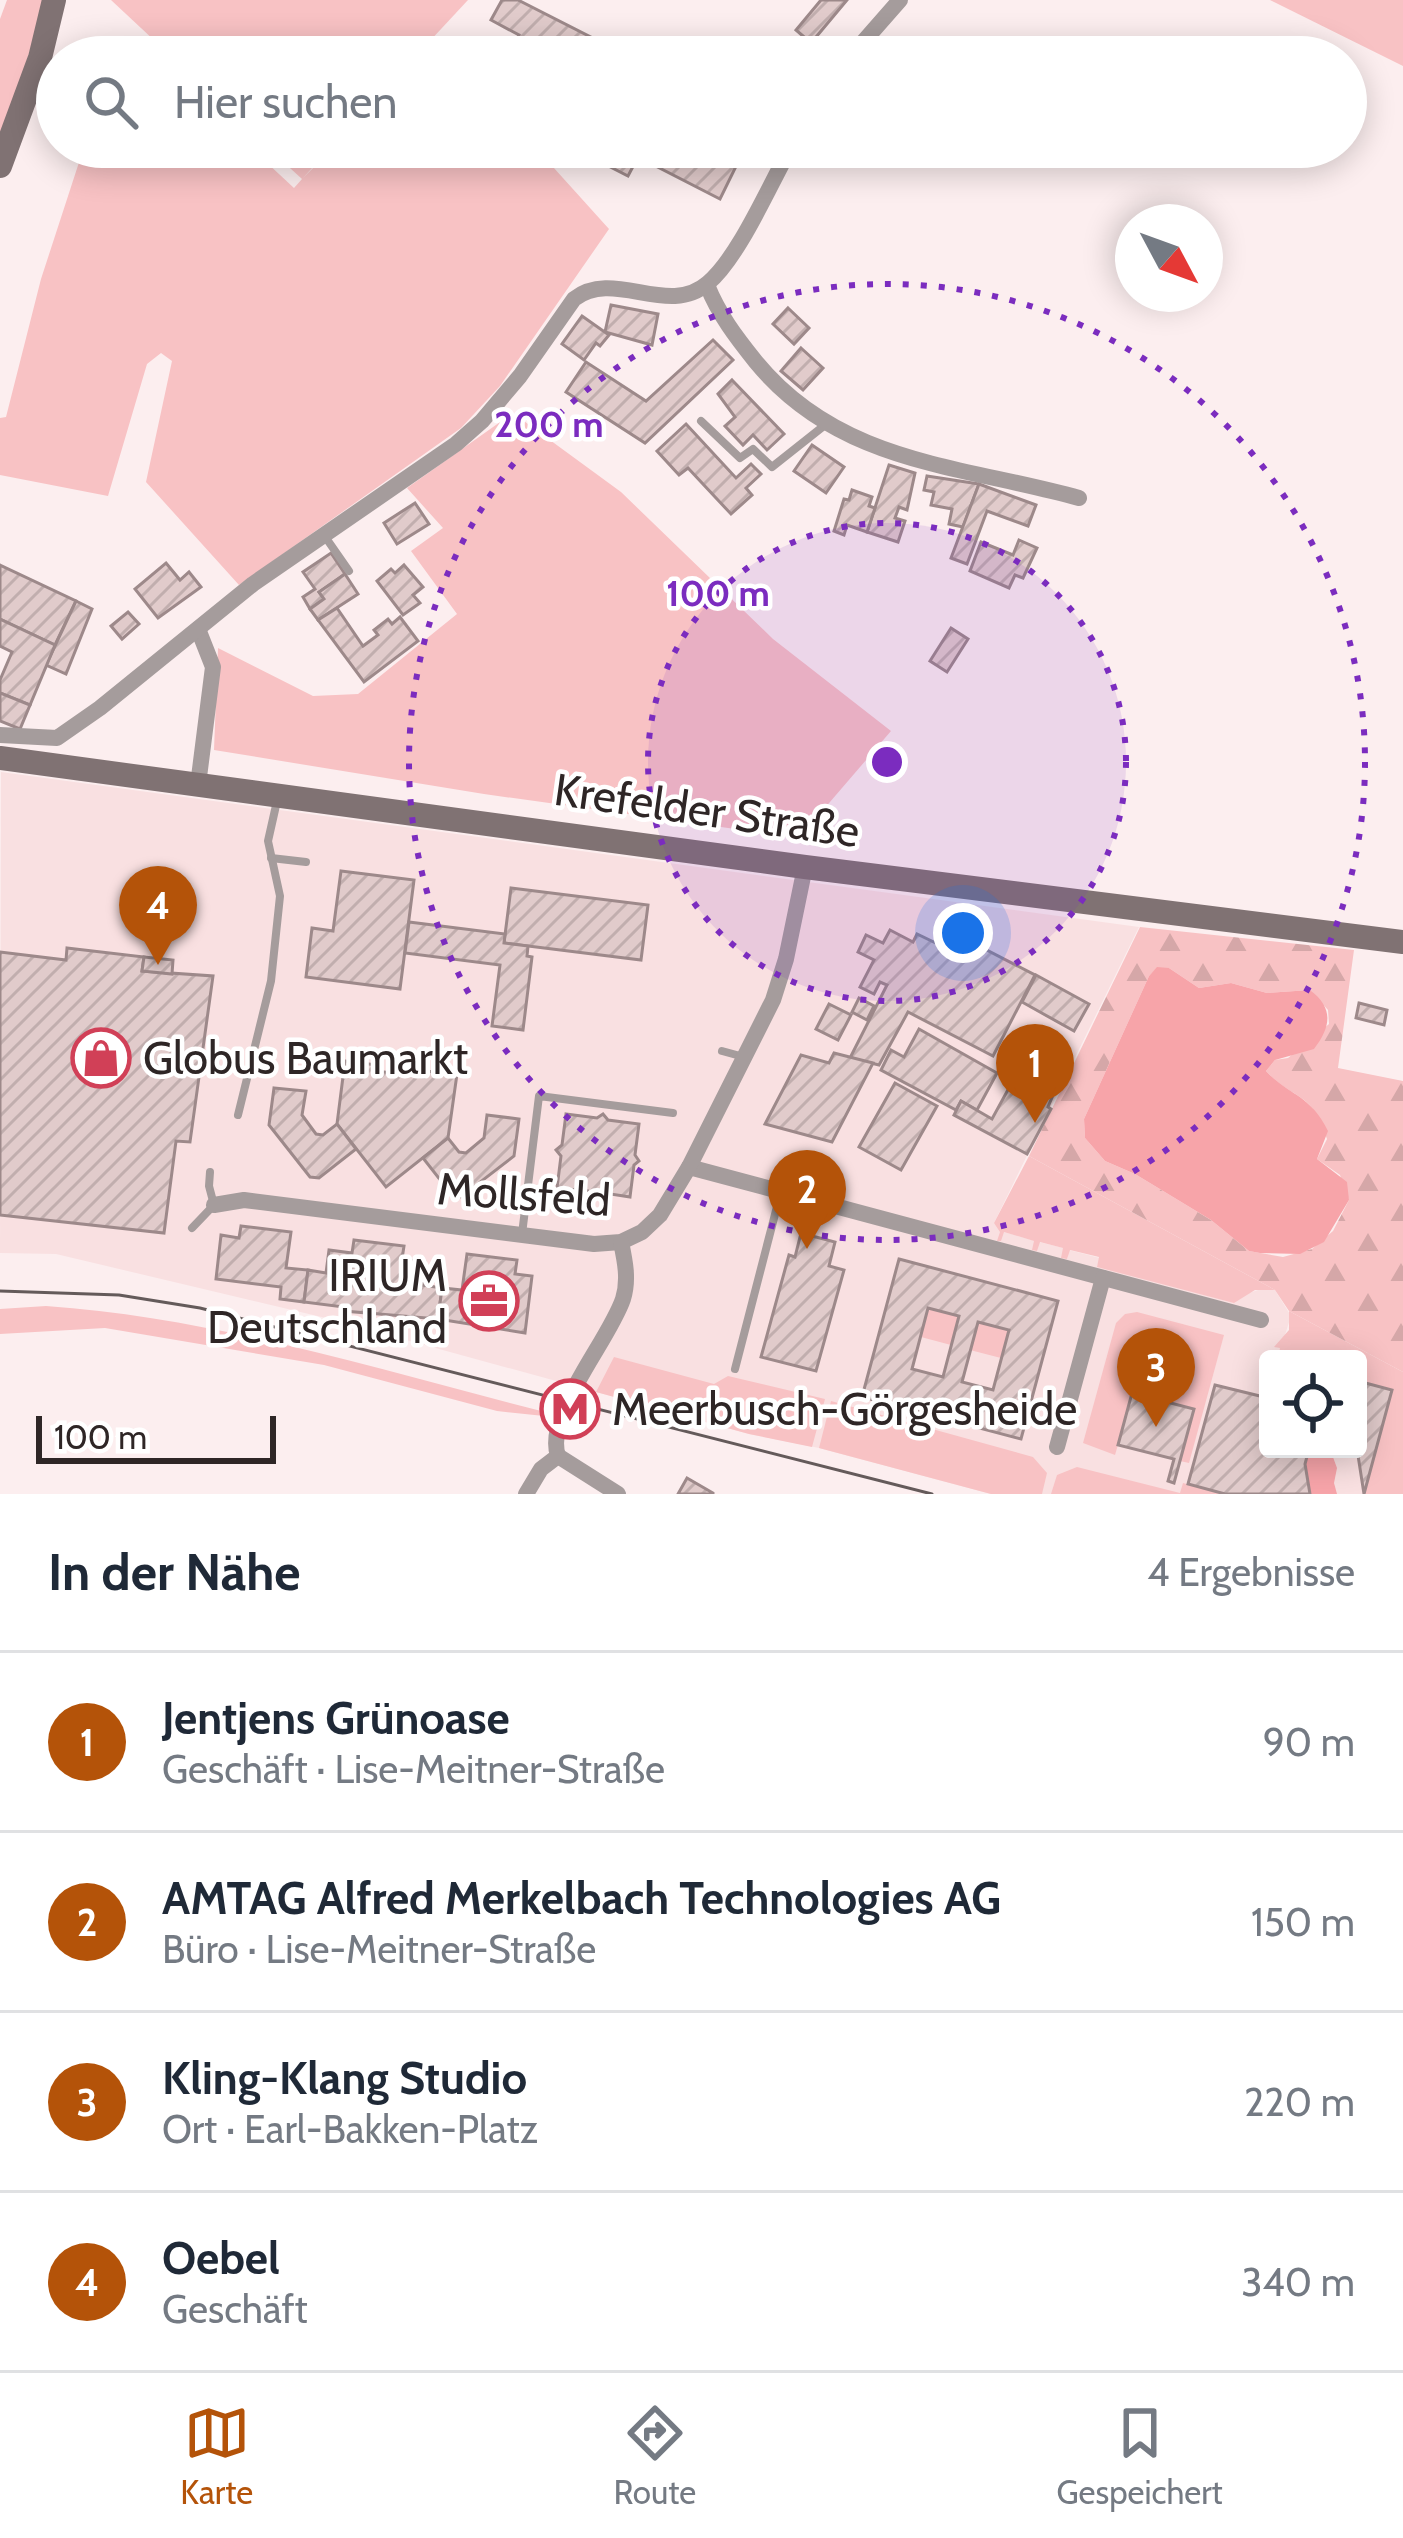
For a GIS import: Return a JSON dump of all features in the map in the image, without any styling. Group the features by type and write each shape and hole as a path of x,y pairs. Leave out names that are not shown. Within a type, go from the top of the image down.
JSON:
{"main road":[{"path":"45,36 54,0"},
{"path":"0,166 36,69"},
{"name":"Krefelder Straße","path":"0,758 805,868 1403,942"}],"street":[{"path":"868,36 900,0"},
{"path":"0,735 57,738 323,534 456,444 482,421 585,290 606,287 672,297 707,285 728,261 779,168"},
{"path":"707,285 717,310 764,372 826,425 887,452 1079,498"},
{"path":"198,628 213,667 198,784"},
{"name":"Mollsfeld","path":"214,1205 244,1200 594,1244 621,1242 642,1232 660,1215 689,1167 746,1058 787,959 805,868"},
{"path":"689,1167 1261,1320"},
{"path":"618,1494 558,1456 554,1444 556,1428 627,1268 621,1242"},
{"path":"1057,1447 1103,1278"},
{"path":"526,1494 541,1469 558,1456"}],"lane":[{"path":"701,421 740,458 753,448 772,467 826,425"},
{"path":"323,534 349,571"},
{"path":"238,1115 271,981 280,896 268,841 278,793"},
{"path":"272,858 306,862"},
{"path":"722,1051 746,1058"},
{"path":"522,1235 539,1096 674,1113"},
{"path":"192,1228 214,1205 208,1186 210,1172"},
{"path":"735,1369 781,1194"}],"shaded area":[{"path":"1,772 1139,927 994,1223 1004,1232 1035,1241 1037,1250 1039,1242 1064,1248 1067,1259 1069,1250 1100,1258 1097,1267 1243,1295 1267,1287 1275,1290 1291,1316 1284,1338 1306,1350 1259,1350 1259,1458 1367,1458 1367,1371 1403,1381 1403,1494 991,1494 749,1434 330,1319 56,1254 0,1253"},
{"path":"1157,967 1169,968 1199,988 1231,983 1267,993 1310,990 1323,1004 1327,1025 1314,1049 1275,1060 1266,1071 1321,1119 1328,1131 1317,1159 1347,1182 1349,1200 1324,1242 1300,1254 1249,1251 1211,1220 1105,1161 1085,1138 1084,1119"},
{"path":"1307,1458 1333,1458 1337,1494 1310,1494"}],"green space":[{"path":"7,0 46,0 0,145 0,19"},
{"path":"111,0 468,0 435,36 150,36"},
{"path":"1270,0 1403,0 1403,66 1367,48 1367,36 1343,36"},
{"path":"77,168 273,168 294,188 302,179 290,168 312,168 303,178 313,168 554,168 609,229 500,386 461,428 239,585 146,482 172,361 161,353 147,364 108,496 0,475 0,418 6,417 41,279"},
{"path":"513,413 621,492 773,639 891,731 799,838 214,750 218,648 313,696 358,694 457,614 411,551 443,528 407,488"},
{"path":"1140,927 1354,950 1338,1068 1403,1081 1403,1372 1289,1311 1275,1290 1029,1156","holes":["1157,968 1169,968 1199,988 1231,983 1267,993 1310,990 1328,1010 1329,1024 1266,1071 1315,1112 1327,1139 1317,1159 1340,1175 1349,1200 1333,1231 1312,1249 1283,1257 1249,1251 1211,1220 1105,1161 1085,1138 1084,1119 1149,976"]},
{"path":"1029,1156 1275,1290 1255,1290 1234,1303 1097,1267 1099,1257 1070,1250 1067,1259 1061,1258 1063,1248 1040,1242 1037,1251 1032,1250 1034,1241 1004,1232 997,1241 1000,1232 994,1223"},
{"path":"46,1306 236,1334 545,1412 544,1416 497,1411 324,1365 105,1328 0,1334 0,1309"},
{"path":"928,1308 959,1316 951,1345 921,1337"},
{"path":"1289,1311 1362,1350 1274,1347 1289,1330"},
{"path":"1137,1312 1224,1335 1189,1463 1180,1461 1194,1409 1133,1393 1115,1455 1083,1443 1116,1323 1125,1314"},
{"path":"978,1322 1009,1330 1001,1358 970,1350"},
{"path":"1367,1353 1403,1372 1403,1494 1364,1494 1392,1390 1367,1383"},
{"path":"614,1357 714,1384 728,1376 825,1399 812,1447 596,1392"},
{"path":"831,1401 1033,1457 1047,1473 1042,1494 991,1494 819,1448"},
{"path":"1077,1467 1180,1493 1183,1483 1224,1494 1051,1494 1057,1475"}],"building":[{"path":"502,0 518,0 589,36 519,36 491,20"},
{"path":"821,0 847,0 817,36 803,36 796,30"},
{"path":"659,168 735,168 720,199"},
{"path":"611,305 658,314 652,345 605,332"},
{"path":"788,308 809,328 794,344 773,324"},
{"path":"582,316 609,335 584,360 562,344"},
{"path":"713,340 733,360 645,443 566,392 586,362 646,401"},
{"path":"801,348 823,368 803,390 781,371"},
{"path":"732,380 784,434 767,450 753,435 743,445 725,426 735,417 718,394"},
{"path":"686,424 736,478 751,464 761,474 746,488 752,495 731,514 688,468 679,475 657,451"},
{"path":"812,445 844,467 826,493 794,471"},
{"path":"889,465 915,473 907,510 899,507 895,518 905,521 898,542 867,532"},
{"path":"927,476 979,484 963,527 949,524 952,509 931,505 934,492 924,490"},
{"path":"979,484 1036,505 1028,526 987,511 967,564 951,558"},
{"path":"852,490 872,497 869,506 875,508 867,532 847,525 844,535 834,531 844,499 849,500"},
{"path":"415,503 429,524 397,544 384,523"},
{"path":"1019,540 1037,548 1023,578 1015,575 1009,588 970,571 981,542 1013,555"},
{"path":"331,553 345,574 319,592 324,599 310,609 303,597 315,589 303,572"},
{"path":"166,563 180,580 189,572 201,587 158,618 135,589"},
{"path":"0,565 76,601 55,645 0,619"},
{"path":"404,565 423,587 413,595 420,603 403,615 377,581"},
{"path":"345,574 358,594 318,620 310,609 324,599 319,592"},
{"path":"76,601 92,609 66,674 46,665"},
{"path":"337,608 363,646 388,619 392,624 400,617 418,641 364,682 318,620"},
{"path":"128,612 139,624 122,639 111,626"},
{"path":"0,619 55,645 30,705 0,693 0,680 12,652 0,646"},
{"path":"951,628 968,639 947,672 930,661"},
{"path":"0,693 30,705 20,729 0,721"},
{"path":"341,871 414,880 400,989 306,977 312,928 333,931"},
{"path":"511,888 648,905 641,960 504,943"},
{"path":"409,922 505,934 504,943 528,946 527,956 532,957 523,1030 492,1026 500,965 405,953"},
{"path":"890,930 913,942 917,934 942,946 944,942 971,956 977,945 1035,975 993,1056 908,1012 879,1065 850,1058 887,985 880,982 874,994 860,987 874,960 858,952 866,935 883,943"},
{"name":"Globus Baumarkt","path":"67,948 144,957 142,971 213,976 190,1142 176,1141 164,1233 0,1215 0,952 66,960"},
{"path":"144,957 173,960 172,974 142,971"},
{"path":"1036,975 1089,1004 1074,1031 1022,1002"},
{"path":"859,998 874,1006 867,1020 852,1012"},
{"path":"1359,1003 1387,1010 1384,1025 1356,1018"},
{"path":"829,1004 851,1015 838,1040 816,1029"},
{"path":"919,1029 997,1073 977,1110 961,1101 956,1110 881,1070 891,1050 904,1057"},
{"path":"834,1053 873,1063 832,1142 765,1124 801,1055 829,1063"},
{"path":"345,1061 377,1065 376,1071 424,1077 424,1071 457,1074 448,1138 386,1187 337,1124"},
{"path":"1021,1066 1057,1086 1051,1109 1027,1154 954,1115 961,1101 992,1119"},
{"path":"895,1083 937,1106 901,1170 859,1147"},
{"path":"274,1088 306,1091 302,1115 316,1134 323,1135 337,1124 356,1149 319,1178 310,1177 269,1125"},
{"path":"566,1114 597,1118 603,1114 608,1120 639,1124 635,1155 639,1161 634,1165 630,1197 598,1192 593,1197 588,1191 557,1188 561,1156 556,1150 562,1145"},
{"path":"487,1115 519,1119 514,1156 461,1197 452,1195 423,1158 448,1138 459,1152 466,1153 484,1138"},
{"path":"241,1226 291,1232 286,1268 308,1270 304,1302 280,1299 281,1287 216,1279 221,1235 239,1238"},
{"path":"801,1233 835,1242 829,1266 844,1270 816,1371 761,1357 789,1255 795,1257"},
{"path":"354,1240 404,1246 402,1259 425,1262 422,1285 442,1288 438,1319 344,1311 344,1307 304,1302 308,1270 326,1273 329,1250 352,1253"},
{"path":"467,1254 517,1260 515,1274 532,1276 525,1333 438,1319 442,1288 462,1290"},
{"path":"899,1259 1058,1301 1021,1439 862,1397","holes":["928,1308 959,1316 943,1377 912,1369","978,1322 1009,1330 993,1390 962,1382"]},
{"path":"1367,1383 1392,1390 1364,1494 1358,1458 1367,1458"},
{"path":"1215,1385 1259,1396 1259,1458 1307,1458 1310,1494 1225,1494 1188,1484"},
{"path":"1132,1393 1194,1409 1174,1483 1168,1481 1174,1459 1118,1445"},
{"path":"687,1478 713,1493 713,1494 678,1494"}],"tram line":[{"path":"0,1291 119,1295 200,1308 932,1494"}],"place":[{"name":"Oebel","path":"158,965"},
{"name":"Globus Baumarkt","path":"101,1058"},
{"name":"Jentjens Grünoase","path":"1035,1123"},
{"name":"AMTAG Alfred Merkelbach Technologies AG","path":"807,1249"},
{"name":"IRIUM Deutschland","path":"489,1301"},
{"name":"Meerbusch-Görgesheide","path":"570,1409"},
{"name":"Kling-Klang Studio","path":"1156,1427"}]}
